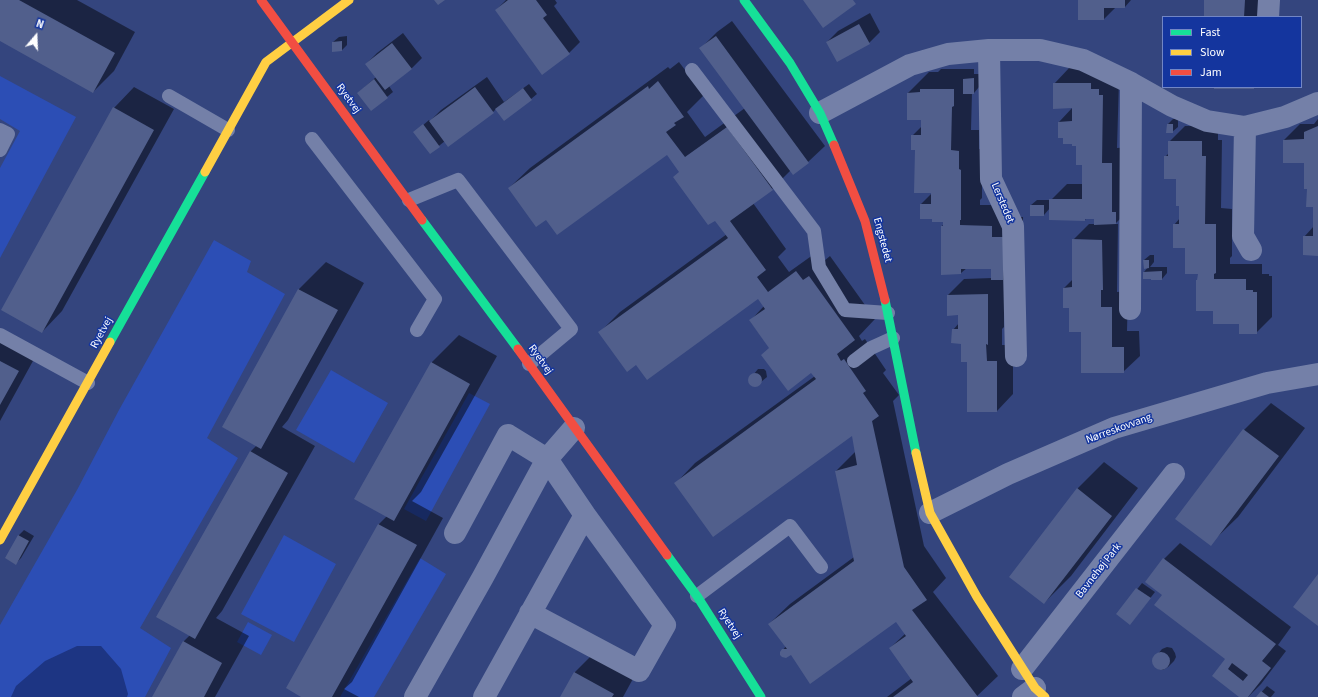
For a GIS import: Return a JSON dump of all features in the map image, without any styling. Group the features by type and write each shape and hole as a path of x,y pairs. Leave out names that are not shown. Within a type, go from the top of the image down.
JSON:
{"street":[{"name":"Ryetvej","path":"261,0 409,200 456,267 530,364 574,428 696,596 761,697"},
{"path":"292,41 349,0"},
{"name":"Engstedet","path":"744,0 790,63 820,113 865,221 888,313 919,468 930,513"},
{"path":"1268,16 1269,0"},
{"name":"Ryetvej","path":"0,540 266,62 292,41"},
{"path":"820,113 910,65 948,54 989,50 1040,50 1083,60 1131,83 1172,106 1207,121 1245,127 1285,117 1318,104"},
{"name":"Lerstedet","path":"989,50 991,179 1013,226 1016,356"},
{"path":"1130,309 1131,83"},
{"path":"1245,127 1243,236 1251,250"},
{"name":"Nørreskovvang","path":"930,513 1008,474 1114,428 1267,383 1318,374"},
{"path":"415,697 547,459 574,428"},
{"path":"454,533 508,435 547,459 585,515 665,625 639,671 530,613"},
{"name":"Bavnehøj Park","path":"1022,669 1174,474"},
{"path":"930,513 977,597 1022,669 1034,694"},
{"path":"484,697 585,515"}],"lane":[{"path":"692,70 814,231 819,267 845,310 888,313"},
{"path":"169,96 228,130"},
{"path":"0,130 8,134 0,150"},
{"path":"312,139 435,299 417,330"},
{"path":"409,200 458,180 572,330 530,364"},
{"path":"0,336 88,383"},
{"path":"854,362 871,348 893,338"},
{"path":"696,596 790,526 820,567"}],"shaded area":[{"path":"0,76 76,117 0,258 0,168 20,131 0,119"},
{"path":"214,240 251,261 247,272 285,294 207,438 238,458 140,628 171,648 145,697 0,697 0,625 77,490 119,410"},
{"path":"331,370 388,403 354,463 296,430"},
{"path":"469,393 490,404 426,521 404,509"},
{"path":"284,535 336,564 294,642 241,614"},
{"path":"420,558 446,574 374,697 340,697"},
{"path":"248,622 272,635 261,655 237,642"},
{"path":"77,646 101,646 121,669 128,694 127,697 11,697 16,686 45,661"}],"building":[{"path":"0,0 19,0 115,53 93,93 0,41"},
{"path":"434,0 445,0 438,5"},
{"path":"508,0 536,0 547,15 543,18 570,54 542,75 495,10"},
{"path":"803,0 853,0 856,4 823,28"},
{"path":"1078,0 1125,0 1125,8 1104,8 1104,20 1078,20"},
{"path":"1204,0 1245,0 1244,16 1204,16"},
{"path":"859,24 870,44 837,62 826,42"},
{"path":"716,36 809,163 793,175 699,48"},
{"path":"342,41 342,51 332,52 332,42"},
{"path":"392,43 412,69 385,90 365,64"},
{"path":"974,78 974,94 963,94 963,79"},
{"path":"374,79 388,98 371,111 357,93"},
{"path":"658,81 684,117 674,123 676,125 666,132 685,157 727,127 773,190 730,221 766,270 757,277 768,292 796,271 803,280 809,276 855,340 837,354 841,361 844,359 866,391 863,393 879,416 872,421 904,567 927,600 912,610 978,697 893,697 913,682 889,648 906,636 896,622 810,684 791,655 786,658 780,655 782,649 787,649 768,624 854,561 835,471 857,465 852,436 713,537 674,483 816,379 811,373 788,391 761,355 769,348 749,320 765,309 758,299 647,380 636,365 627,372 598,332 728,238 715,221 708,225 673,177 679,172 667,155 557,235 546,220 536,227 508,188 648,86 649,89"},
{"path":"1053,83 1091,83 1091,89 1099,89 1099,95 1103,95 1102,163 1112,163 1112,212 1116,212 1116,224 1094,225 1094,219 1085,219 1085,221 1049,220 1049,199 1082,199 1082,165 1076,165 1076,146 1072,146 1072,144 1063,144 1063,138 1058,138 1058,122 1072,121 1072,108 1053,109"},
{"path":"475,87 494,113 448,147 429,121"},
{"path":"523,88 532,100 504,121 495,109"},
{"path":"1214,88 1254,88 1254,89"},
{"path":"920,89 954,89 951,150 959,151 959,169 961,170 960,225 992,226 992,237 1003,237 1003,280 991,280 991,269 961,269 961,274 941,275 941,226 943,226 943,222 932,222 932,219 920,219 920,204 931,204 931,193 914,193 915,150 911,150 911,135 921,135 921,120 907,120 907,93 920,92"},
{"path":"113,107 154,130 42,333 1,310"},
{"path":"423,124 440,147 430,154 413,132"},
{"path":"1167,124 1173,124 1173,133 1166,133"},
{"path":"1318,126 1318,256 1303,255 1303,236 1313,236 1313,207 1306,207 1307,189 1304,189 1304,163 1283,163 1283,140 1304,139 1304,132"},
{"path":"1168,141 1202,141 1202,156 1206,156 1205,224 1216,224 1216,273 1214,274 1214,279 1246,279 1246,290 1253,290 1253,292 1257,292 1257,334 1239,334 1239,324 1213,324 1213,311 1196,311 1196,280 1198,274 1185,274 1185,248 1173,248 1173,224 1179,224 1179,206 1176,206 1176,179 1164,179 1164,156 1168,156"},
{"path":"1030,205 1044,205 1044,216 1030,216"},
{"path":"1072,239 1102,240 1103,290 1101,290 1101,307 1112,307 1112,347 1124,347 1124,373 1081,373 1081,332 1069,332 1069,308 1063,308 1063,288 1072,287"},
{"path":"1143,260 1149,260 1149,268 1144,269"},
{"path":"1162,271 1162,280 1143,279 1143,272"},
{"path":"298,289 338,310 261,449 222,427"},
{"path":"988,294 988,345 986,344 987,361 997,361 997,412 967,412 967,362 961,362 961,344 951,343 952,329 958,329 958,315 947,316 947,295"},
{"path":"0,361 19,371 0,405"},
{"path":"431,362 470,384 394,521 354,499"},
{"path":"755,373 760,375 762,380 760,385 755,387 750,385 748,380 750,375"},
{"path":"1243,429 1279,456 1211,546 1175,519"},
{"path":"250,451 288,473 195,639 156,617"},
{"path":"1077,488 1112,516 1044,604 1009,577"},
{"path":"378,524 417,545 332,697 301,697 286,688"},
{"path":"18,535 29,541 16,565 5,558"},
{"path":"1163,558 1276,644 1262,661 1271,668 1248,697 1239,697 1212,676 1225,659 1154,605 1162,595 1145,582","holes":["1232,663 1248,675 1243,681 1228,669"]},
{"path":"1318,574 1318,626 1293,607"},
{"path":"1136,588 1151,598 1130,625 1116,614"},
{"path":"183,641 222,663 204,697 152,697"},
{"path":"1161,652 1165,653 1169,657 1169,665 1165,669 1161,670 1157,669 1153,665 1152,661 1153,657 1157,653"},
{"path":"574,672 614,694 612,697 560,697"},
{"path":"1261,691 1269,697 1256,697"}],"traffic: fast":[{"path":"744,0 790,63 820,113 834,145"},
{"path":"110,342 205,172"},
{"path":"422,220 518,349"},
{"path":"885,300 916,453"},
{"path":"667,555 697,596 761,697"}],"traffic: slow":[{"path":"205,172 266,62 349,0"},
{"path":"0,540 110,342"},
{"path":"916,453 930,513 977,597 1035,688 1045,697"}],"traffic: jam":[{"path":"261,0 422,220"},
{"path":"834,145 865,221 885,300"},
{"path":"518,349 667,555"}]}
